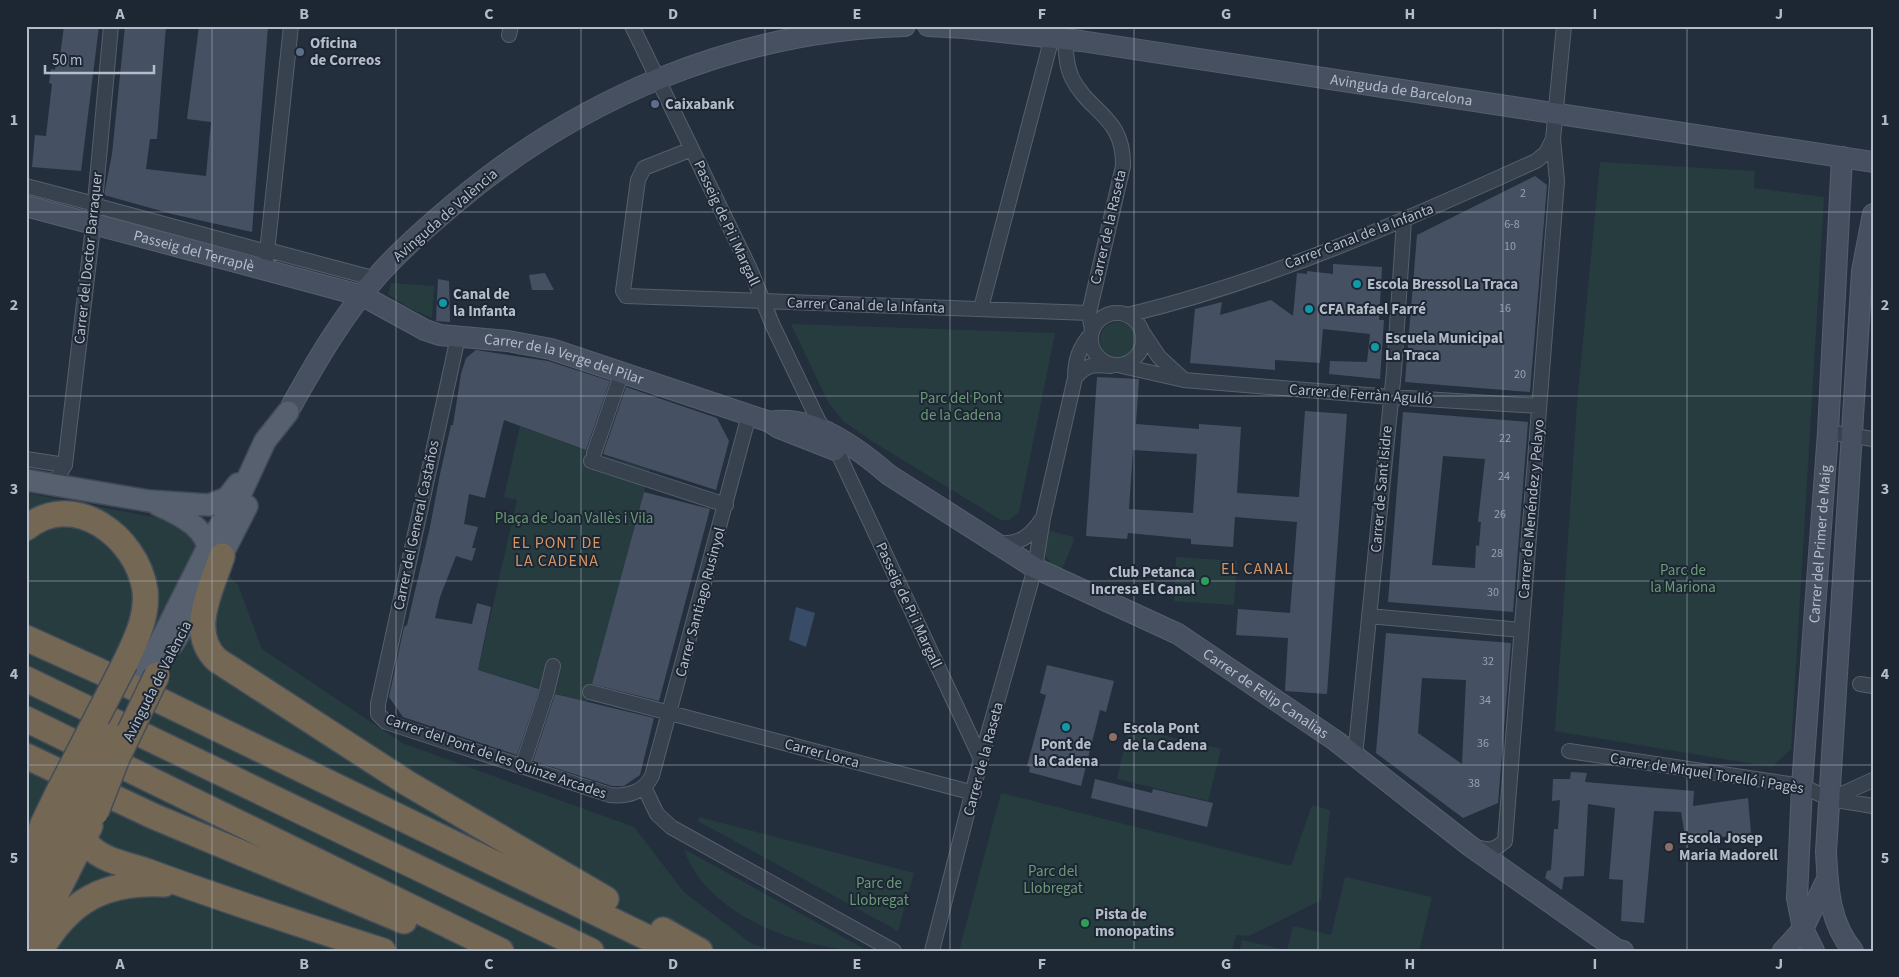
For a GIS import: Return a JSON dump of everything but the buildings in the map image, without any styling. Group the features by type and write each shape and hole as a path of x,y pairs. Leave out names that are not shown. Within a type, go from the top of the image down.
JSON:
{"highway":[{"path":"26,528 44,517 63,513 80,515 95,520 124,543 140,573 144,589 145,607 138,636 142,670 78,804 83,839 107,858 199,892 383,951"},
{"path":"215,551 201,632 206,647 217,660 407,783 526,854 700,951"},
{"path":"26,626 65,655"},
{"path":"26,638 65,655 675,951"},
{"name":"Avinguda de València","path":"26,906 78,804 91,773 142,670"},
{"name":"Avinguda de València","path":"78,804 117,758 142,670"},
{"path":"26,680 591,951"},
{"path":"26,719 501,951"},
{"path":"26,756 153,816 457,943 490,951"},
{"path":"26,871 43,824 78,804"},
{"path":"27,951 83,839"},
{"path":"40,951 54,929 70,912 103,891 141,883 164,884 199,892"}],"main road":[{"name":"Avinguda de València","path":"142,670 173,644 195,608 215,551 254,461 265,441 288,412"},
{"name":"Avinguda de València","path":"142,670 279,444 288,412"},
{"path":"26,480 149,501 209,505 219,503 235,489 254,461"},
{"path":"149,501 179,514 190,522 215,551"}],"street":[{"name":"Carrer del Doctor Barraquer","path":"53,485 65,465 97,215 110,26"},
{"path":"268,258 291,26"},
{"name":"Passeig de Pi i Margall","path":"632,26 750,269 763,302 820,426"},
{"path":"658,78 721,56 773,42 851,29 905,26"},
{"name":"Avinguda de Barcelona","path":"928,26 979,28 1059,38 1873,162"},
{"name":"Carrer Canal de la Infanta","path":"1127,315 1188,301 1404,221 1536,161 1546,153 1553,139 1564,26"},
{"path":"981,308 1059,38"},
{"name":"Carrer de la Raseta","path":"1059,38 1072,78 1112,125 1123,151 1123,166 1089,313"},
{"name":"Avinguda de València","path":"288,412 324,352 362,296 400,252 481,182 534,144 566,123 658,78"},
{"name":"Carrer de Menéndez y Pelayo","path":"1470,846 1488,850 1496,849 1505,840 1557,181 1553,139"},
{"name":"Carrer Canal de la Infanta","path":"692,149 644,168 638,180 622,291 626,296 1089,313"},
{"name":"Carrer del Primer de Maig","path":"1814,951 1803,929 1797,898 1802,786 1828,432 1842,157"},
{"path":"26,186 87,202"},
{"name":"Passeig del Terraplè","path":"26,206 97,215 268,258 369,277"},
{"name":"Carrer del Primer de Maig","path":"1852,951 1838,930 1830,906 1826,852 1862,271 1869,256 1873,214"},
{"name":"Carrer de Sant Isidre","path":"1355,756 1391,397 1404,221"},
{"name":"Passeig del Terraplè","path":"268,258 362,296"},
{"name":"Carrer de la Verge del Pilar","path":"362,296 425,330 440,335 527,344 622,372 749,415 837,451"},
{"path":"1089,313 1092,332 1091,344 1094,352 1117,366"},
{"path":"1092,332 1104,316 1119,313 1127,315 1140,325 1143,333 1159,357 1184,380"},
{"name":"Carrer de la Raseta","path":"932,951 974,793 981,759 1035,568 1028,552 1043,518 1075,378 1077,356 1092,332"},
{"path":"1075,378 1081,370 1092,364 1117,366 1136,358 1141,350 1143,333"},
{"name":"Carrer del General Castaños","path":"378,714 378,704 458,337"},
{"name":"Carrer de Ferràn Agulló","path":"1117,366 1184,380 1391,397 1539,406"},
{"path":"622,372 592,457 726,505"},
{"name":"Carrer Santiago Rusinyol","path":"644,787 652,776 670,714 749,415"},
{"name":"Carrer de la Verge del Pilar","path":"778,426 799,428 811,432 820,426"},
{"name":"Carrer de Felip Canalias","path":"820,426 872,461 889,475 1035,568 1178,634 1355,756 1470,846 1619,950"},
{"path":"1828,432 1873,439"},
{"name":"Passeig de Pi i Margall","path":"837,451 981,759"},
{"name":"Carrer de Felip Canalias","path":"837,451 866,467 889,475"},
{"path":"26,459 65,465"},
{"path":"996,543 1012,544 1020,541 1035,529 1043,518"},
{"path":"1369,616 1521,630"},
{"path":"522,767 547,691 553,666"},
{"name":"Carrer Lorca","path":"590,692 974,793"},
{"name":"Carrer del Pont de les Quinze Arcades","path":"378,714 386,722 610,794 626,795 644,787"},
{"name":"Carrer de Miquel Torelló i Pagès","path":"1569,751 1802,786 1830,799 1873,806"},
{"path":"1830,799 1873,780"},
{"path":"644,787 657,814 671,828 894,951"},
{"name":"Carrer del Primer de Maig","path":"1783,951 1803,929 1827,878"}],"green space":[{"name":"Parc de la Mariona","path":"1600,162 1755,171 1754,188 1824,197 1791,749 1772,767 1555,731 1577,404"},
{"path":"391,283 434,286 432,318 409,308 388,294"},
{"path":"1118,322 1125,323 1131,327 1135,333 1135,347 1131,353 1125,357 1118,358 1111,357 1105,353 1101,347 1100,340 1101,333 1105,327 1111,323"},
{"name":"Parc del Pont de la Cadena","path":"791,324 1055,333 1019,512 1009,520 1001,520 870,440 843,421 828,402"},
{"name":"Plaça de Joan Vallès i Vila","path":"520,426 594,453 650,469 587,703 478,670 517,500 504,497"},
{"path":"26,493 174,521 238,585 262,649 402,743 634,827 684,892 752,944 778,951 26,951"},
{"path":"1047,530 1074,537 1061,571 1050,563 1045,554"},
{"name":"Club Petanca Incresa El Canal","path":"1176,557 1237,561 1234,605 1174,601"},
{"path":"1129,727 1221,749 1208,801 1117,779"},
{"name":"Parc del Llobregat","path":"1001,793 1291,866 1312,805 1330,810 1321,900 1249,936 1236,935 1232,951 959,951"},
{"name":"Parc de Llobregat","path":"699,817 914,873 898,931 698,821"},
{"path":"684,849 868,951 816,944 760,925 735,911 713,893 695,873"},
{"path":"1345,877 1432,897 1419,951 1239,951 1242,940 1287,950 1293,926 1331,935"}],"water":[{"path":"796,607 815,613 806,647 789,640"}],"place":[{"name":"Oficina de Correos","path":"300,52"},
{"name":"Caixabank","path":"655,104"},
{"name":"Escola Bressol La Traca","path":"1357,284"},
{"name":"Canal de la Infanta","path":"443,303"},
{"name":"CFA Rafael Farré","path":"1309,309"},
{"name":"Escuela Municipal La Traca","path":"1375,347"},
{"name":"Club Petanca Incresa El Canal","path":"1205,581"},
{"name":"Pont de la Cadena","path":"1066,727"},
{"name":"Escola Pont de la Cadena","path":"1113,737"},
{"name":"Escola Josep Maria Madorell","path":"1669,847"},
{"name":"Pista de monopatins","path":"1085,923"}],"district":[{"name":"EL PONT DE LA CADENA","path":"557,551"},
{"name":"EL CANAL","path":"1257,568"}]}
